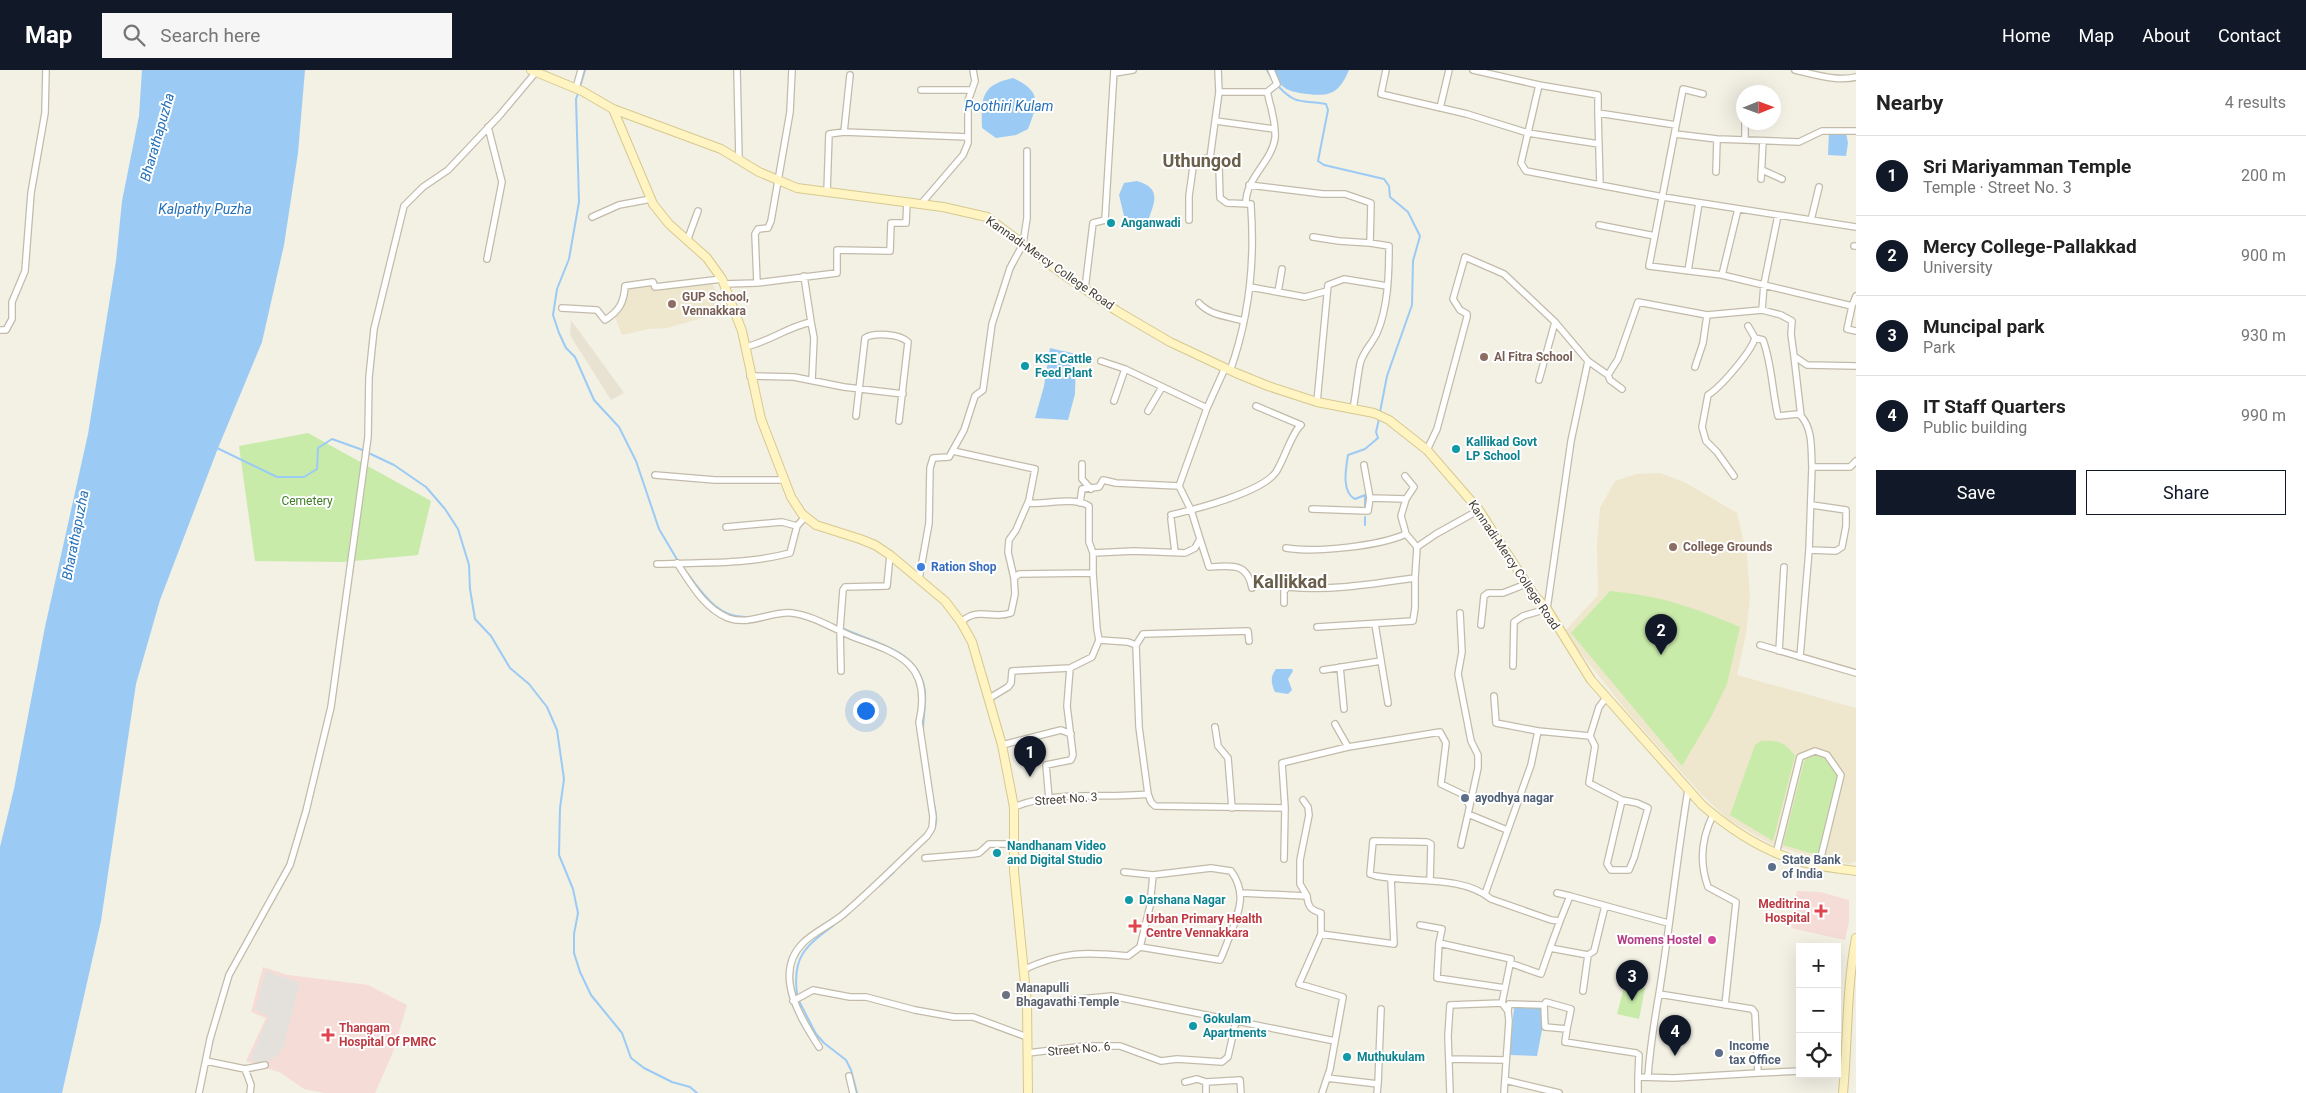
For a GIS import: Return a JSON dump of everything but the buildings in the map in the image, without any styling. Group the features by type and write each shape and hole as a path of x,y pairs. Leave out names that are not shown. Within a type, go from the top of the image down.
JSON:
{"main road":[{"name":"Kannadi-Mercy College Road","path":"533,71 579,90 613,109 721,149 777,181 797,188 921,204 987,217 1085,289 1170,342 1227,369 1317,402 1374,413 1389,420 1427,450 1479,510 1526,584 1547,609 1591,680 1688,790 1713,815 1750,840 1776,854 1856,872"},
{"path":"613,109 651,199 669,224 707,258 723,281 742,331 760,419 791,497 805,517 816,526 860,538 890,555 944,601 961,622 972,642 1002,745 1014,807 1014,844 1027,1004 1028,1093"},
{"path":"1842,1093 1841,1070 1849,974 1856,938"}],"street":[{"path":"0,330 6,330 12,319 12,302 25,271 31,192 45,113 46,70"},
{"path":"579,90 582,70"},
{"path":"737,70 739,159"},
{"path":"757,284 755,234 758,229 768,228 770,225 790,112 792,70"},
{"path":"921,204 963,155 968,137 967,112 975,81 973,70"},
{"path":"1085,289 1093,223 1105,220 1115,71 1133,70"},
{"path":"1210,158 1220,92 1218,70"},
{"path":"1220,92 1267,92 1277,84 1271,70"},
{"path":"1386,70 1381,94 1440,108 1528,133 1599,144"},
{"path":"1440,108 1449,70"},
{"path":"1472,70 1539,85 1598,95 1600,185"},
{"path":"1795,70 1833,77 1856,77"},
{"path":"199,1093 210,1039 228,975 290,865 306,811 331,707 368,437 369,377 374,329 404,206 423,187 448,170 488,127 533,71"},
{"path":"844,132 850,75"},
{"path":"1539,85 1521,163 1526,171 1663,197 1856,227"},
{"path":"1703,94 1683,89 1649,266 1722,275 1852,306"},
{"path":"921,90 972,90"},
{"path":"1246,204 1245,194 1249,185 1272,147 1274,116 1267,92"},
{"path":"1598,113 1676,124"},
{"path":"1216,121 1274,129"},
{"path":"487,259 502,182 488,127"},
{"path":"1745,130 1745,140"},
{"path":"1674,134 1717,139 1799,142 1822,131 1856,131"},
{"path":"827,192 830,134 844,132 968,137"},
{"path":"1716,172 1717,139"},
{"path":"1761,179 1763,141"},
{"path":"919,579 928,523 930,468 933,458 949,457 964,430 975,396 983,390 992,324 1010,268 1022,244 1027,218 1026,151"},
{"path":"1210,158 1218,167 1220,198 1227,203 1251,204 1250,288 1244,321 1227,369 1207,408 1180,486 1191,510 1209,567 1242,568 1249,575 1252,588"},
{"path":"1189,220 1189,196 1194,160 1210,158"},
{"path":"1762,170 1782,178"},
{"path":"1249,185 1323,194 1346,194 1364,199 1370,202 1370,243"},
{"path":"1811,220 1820,187"},
{"path":"592,217 619,205 651,199"},
{"path":"562,308 597,310 605,320 618,312 624,296 624,286 654,282 655,287 723,281 757,284 804,276 837,273 837,250 890,251 891,223 906,222 907,202"},
{"path":"1688,271 1699,202"},
{"path":"1722,275 1738,209"},
{"path":"687,241 698,211"},
{"path":"1762,310 1764,284 1778,215"},
{"path":"1599,225 1655,236"},
{"path":"1313,237 1339,242 1389,246 1387,286 1377,333 1360,362 1353,409"},
{"path":"1427,450 1437,429 1467,317 1465,312 1460,310 1454,303 1453,299 1465,257 1504,274 1555,322 1588,361 1608,375 1610,380 1622,389"},
{"path":"1278,292 1282,269"},
{"path":"804,276 814,338 812,380"},
{"path":"1317,402 1328,285 1344,279 1387,286"},
{"path":"1250,288 1305,297 1327,291"},
{"path":"1856,296 1847,329 1856,332"},
{"path":"1608,375 1618,359 1638,302 1707,315 1762,310 1781,315 1792,321 1791,334 1801,416"},
{"path":"1199,303 1205,310 1213,314 1244,321"},
{"path":"1695,367 1703,343 1707,315"},
{"path":"745,347 770,339 798,325 811,322"},
{"path":"1539,380 1555,322"},
{"path":"1748,326 1755,338 1763,340 1767,350 1771,387 1778,416 1798,414 1806,421 1810,436 1812,505 1800,657"},
{"path":"856,416 865,338 870,334 894,336 905,339 908,342 899,421"},
{"path":"1734,476 1717,452 1706,441 1702,426 1708,395 1722,384 1738,362 1749,351 1755,338"},
{"path":"1794,356 1807,365 1856,366"},
{"path":"1513,666 1514,622 1523,616 1547,609 1570,451 1588,361"},
{"path":"1101,362 1125,368 1207,408"},
{"path":"1114,401 1125,368"},
{"path":"750,376 794,377 860,389 902,394"},
{"path":"1148,411 1162,387"},
{"path":"1175,552 1171,517 1260,486 1270,480 1282,463 1294,434 1301,425 1256,406"},
{"path":"953,451 1035,469 1028,503 1016,530 1008,540 1008,552 1014,578 1015,594 1011,613 1004,616 983,613 970,615 961,622"},
{"path":"1812,466 1850,467 1856,461"},
{"path":"1082,464 1082,479 1090,489"},
{"path":"1312,509 1368,511 1370,498 1364,465"},
{"path":"655,475 715,480 785,480"},
{"path":"1317,627 1413,621 1417,547 1406,534 1401,516 1406,499 1414,487 1405,476"},
{"path":"1080,503 1082,489 1098,487 1103,480 1116,483 1180,486"},
{"path":"1370,498 1406,499"},
{"path":"988,700 1008,687 1011,683 1012,670 1070,668 1092,657 1099,640 1093,553 1090,542 1089,506 1080,503 1028,503"},
{"path":"1809,550 1836,551 1842,547 1846,526 1846,510 1812,505"},
{"path":"1417,547 1479,510"},
{"path":"657,564 679,563 700,565 753,560 790,553 797,526 805,517"},
{"path":"726,527 782,522 797,526"},
{"path":"1286,548 1302,551 1370,544 1406,534"},
{"path":"1093,553 1185,553 1195,548 1200,540"},
{"path":"841,672 840,629 843,590 845,587 887,586 890,555"},
{"path":"679,563 705,603 716,612 730,619 748,620 790,613 840,629 856,638 884,647 902,658 917,673 922,696 919,722 920,732 934,822 927,836 878,883 832,924 801,944 796,952 790,971 793,1001 819,1047"},
{"path":"1778,651 1784,567"},
{"path":"1014,578 1019,574 1093,573"},
{"path":"1284,603 1284,590 1288,587 1315,589 1415,578"},
{"path":"1481,625 1484,596 1488,593 1503,593 1526,584"},
{"path":"1460,613 1462,652 1458,674 1471,741 1478,755 1478,768 1461,845"},
{"path":"1375,624 1388,704"},
{"path":"1249,641 1248,631 1192,631 1143,634 1136,645 1138,727 1148,794 1155,806 1285,808"},
{"path":"1099,640 1128,642 1136,645"},
{"path":"1760,645 1856,673"},
{"path":"1322,670 1381,661"},
{"path":"1340,667 1344,709"},
{"path":"1049,799 1046,765 1071,760 1073,755 1067,706 1070,668"},
{"path":"1494,696 1496,723 1538,731 1590,736"},
{"path":"1606,698 1600,707 1590,736 1595,746 1589,783 1622,800 1637,802 1648,808 1634,858 1629,870 1623,871 1611,870 1607,864 1622,800"},
{"path":"1335,724 1348,747"},
{"path":"1215,728 1218,746 1228,758 1232,808"},
{"path":"1002,745 1061,730 1069,733"},
{"path":"1485,894 1531,765 1538,731"},
{"path":"1284,859 1285,808 1282,763 1348,747 1440,732 1446,743 1441,784 1464,795 1469,805"},
{"path":"1776,854 1800,757 1815,751 1827,755 1840,775 1819,865"},
{"path":"1648,1076 1652,1025 1659,994 1688,790"},
{"name":"Street No. 3","path":"1014,807 1026,802 1083,795 1106,797 1148,794"},
{"path":"1303,800 1308,807 1309,815 1300,860 1300,884 1307,896 1308,905 1312,910 1321,913 1321,934 1299,984 1344,996 1327,1078 1322,1093"},
{"path":"1468,814 1507,830"},
{"path":"1713,815 1702,843 1705,878 1708,887 1736,902 1725,1005"},
{"path":"1430,881 1431,844 1427,842 1373,842 1370,874 1391,879 1458,885 1485,894 1491,899 1551,920 1560,921"},
{"path":"925,858 979,853 989,844 1014,844"},
{"path":"1124,872 1153,875 1211,868 1231,872 1239,882 1241,893 1238,920 1220,960 1140,947"},
{"path":"1023,970 1038,962 1080,952 1128,956 1140,947 1150,906 1153,875"},
{"path":"1321,934 1394,944 1391,879"},
{"path":"1241,893 1307,896"},
{"path":"1558,893 1668,923"},
{"path":"1510,963 1541,974 1570,896"},
{"path":"1550,948 1588,954 1594,951 1604,906"},
{"path":"1420,925 1442,929 1436,978 1505,988"},
{"path":"1439,943 1511,959 1502,1003 1508,1011"},
{"path":"1583,991 1588,954"},
{"path":"793,1001 813,990 850,997 866,996 915,1010 954,1017 973,1017 1027,1037"},
{"path":"1659,994 1752,1010 1755,1013 1758,1073"},
{"path":"1027,1004 1112,996 1335,1041"},
{"path":"1504,1093 1509,1004 1544,1005 1546,1002 1571,1009 1565,1042 1636,1052 1639,1055 1638,1093"},
{"path":"1450,1093 1450,1005 1502,1003"},
{"path":"1544,1005 1545,1027 1567,1029"},
{"path":"1377,1093 1381,1009"},
{"name":"Street No. 6","path":"1028,1054 1085,1046 1120,1046 1161,1061 1177,1059 1222,1062 1228,1057 1236,1021"},
{"path":"1449,1060 1506,1060"},
{"path":"206,1061 245,1069 265,1065"},
{"path":"245,1069 251,1085 250,1093"},
{"path":"1638,1077 1674,1078 1796,1071"},
{"path":"848,1076 853,1093"},
{"path":"1327,1078 1378,1084"},
{"path":"1185,1082 1197,1079 1206,1082 1240,1080 1241,1093"},
{"path":"1504,1080 1559,1093"},
{"path":"1206,1082 1206,1093"}],"shaded area":[{"name":"GUP School, Vennakkara","path":"653,283 654,288 712,284 717,292 723,312 667,328 648,329 622,335 615,317 620,313 627,287"},
{"path":"571,320 624,393 611,400 570,335"},
{"path":"1660,473 1686,483 1737,513 1747,556 1750,597 1746,634 1737,675 1856,708 1856,861 1850,864 1803,855 1771,844 1729,820 1702,795 1630,715 1564,632 1598,595 1597,544 1600,508 1615,481 1637,474"},
{"name":"Meditrina Hospital","path":"1797,891 1820,892 1849,900 1849,921 1845,940 1791,928"},
{"name":"Thangam Hospital Of PMRC","path":"263,967 288,975 368,985 407,1005 393,1052 375,1093 324,1093 304,1089 281,1073 246,1061 266,1018 251,1012"},
{"path":"266,971 300,983 283,1048 277,1056 261,1064 250,1060 269,1016 255,1010"}],"green space":[{"name":"Cemetery","path":"308,433 431,501 418,555 343,562 255,561 239,446"},
{"path":"1610,591 1677,603 1740,627 1727,684 1711,717 1682,766 1571,633"},
{"path":"1761,741 1781,743 1795,756 1773,841 1730,815 1755,745"},
{"path":"1820,755 1834,760 1838,763 1842,774 1821,856 1783,845 1804,762 1808,756"},
{"path":"1625,984 1645,988 1639,1019 1617,1014"}],"water":[{"name":"Kalpathy Puzha","path":"142,70 305,70 298,153 284,245 262,342 218,448 160,600 136,684 101,921 62,1093 0,1093 0,847 14,789 45,627 88,434 116,261 122,201 139,116"},
{"path":"1270,70 1349,70 1342,84 1333,92 1315,95 1294,92 1285,88"},
{"name":"Poothiri Kulam","path":"1013,78 1029,88 1033,93 1035,99 1034,112 1028,129 1016,135 996,138 982,128 983,101 989,89 1002,81"},
{"path":"1829,131 1846,133 1848,143 1846,156 1828,155"},
{"path":"1137,181 1150,187 1153,191 1154,201 1149,218 1137,224 1124,216 1119,195 1124,183"},
{"path":"1050,348 1076,354 1075,394 1068,420 1035,418 1044,386"},
{"path":"1276,669 1292,669 1293,671 1288,679 1292,690 1288,694 1275,692 1272,680"},
{"path":"1514,1008 1541,1008 1542,1030 1537,1056 1509,1055"}],"waterway":[{"path":"580,87 585,70"},
{"path":"1267,70 1273,81"},
{"path":"1279,87 1296,100 1326,104 1328,110 1318,161 1324,165 1384,179 1389,186 1390,197 1408,212 1420,236 1413,261 1412,305 1387,376 1380,412"},
{"path":"579,91 576,99 579,202 569,259 557,289 553,315 566,348 575,357 594,400 619,427 636,461 659,529 678,561"},
{"path":"1365,506 1365,495 1355,499 1348,491 1345,479 1346,466 1348,455 1365,449 1378,438 1376,432 1379,419"},
{"path":"217,448 277,477 304,477 317,469 318,448 332,439 360,449 394,465 426,487 445,509 458,529 469,565 470,589 475,619 491,636 510,668 529,684 547,707 557,730 564,779 560,808 559,855 573,889 578,913 574,934 574,953 580,972 591,995 622,1033 631,1058 644,1068 672,1082 690,1087 697,1093"},
{"path":"1365,517 1365,525"},
{"path":"684,569 711,602 727,613 748,617"},
{"path":"756,616 768,613"},
{"path":"842,628 894,650 915,666 925,692 923,731"},
{"path":"929,837 933,832 936,822 936,811 932,795"},
{"path":"897,868 908,858"},
{"path":"879,886 894,872"},
{"path":"797,994 797,970 803,953 816,939 834,925"},
{"path":"799,1001 816,1034 824,1043 846,1060 851,1070 857,1093"}],"place":[{"name":"Anganwadi","path":"1111,223"},
{"name":"GUP School, Vennakkara","path":"672,304"},
{"name":"Al Fitra School","path":"1484,357"},
{"name":"KSE Cattle Feed Plant","path":"1025,366"},
{"name":"Kallikad Govt LP School","path":"1456,449"},
{"name":"College Grounds","path":"1673,547"},
{"name":"Ration Shop","path":"921,567"},
{"name":"Mercy College-Pallakkad","path":"1661,655"},
{"name":"Sri Mariyamman Temple","path":"1030,777"},
{"name":"ayodhya nagar","path":"1465,798"},
{"name":"Nandhanam Video and Digital Studio","path":"997,853"},
{"name":"State Bank of India","path":"1772,867"},
{"name":"Darshana Nagar","path":"1129,900"},
{"name":"Meditrina Hospital","path":"1821,911"},
{"name":"Urban Primary Health Centre Vennakkara","path":"1135,926"},
{"name":"Womens Hostel","path":"1712,940"},
{"name":"Manapulli Bhagavathi Temple","path":"1006,995"},
{"name":"Muncipal park","path":"1632,1001"},
{"name":"Gokulam Apartments","path":"1193,1026"},
{"name":"Thangam Hospital Of PMRC","path":"328,1035"},
{"name":"Income tax Office","path":"1719,1053"},
{"name":"IT Staff Quarters","path":"1675,1056"},
{"name":"Muthukulam","path":"1347,1057"}],"district":[{"name":"Uthungod","path":"1202,160"},
{"name":"Kallikkad","path":"1290,581"}],"water label":[{"name":"Bharathapuzha","path":"157,137"},
{"name":"Bharathapuzha","path":"75,535"}]}
